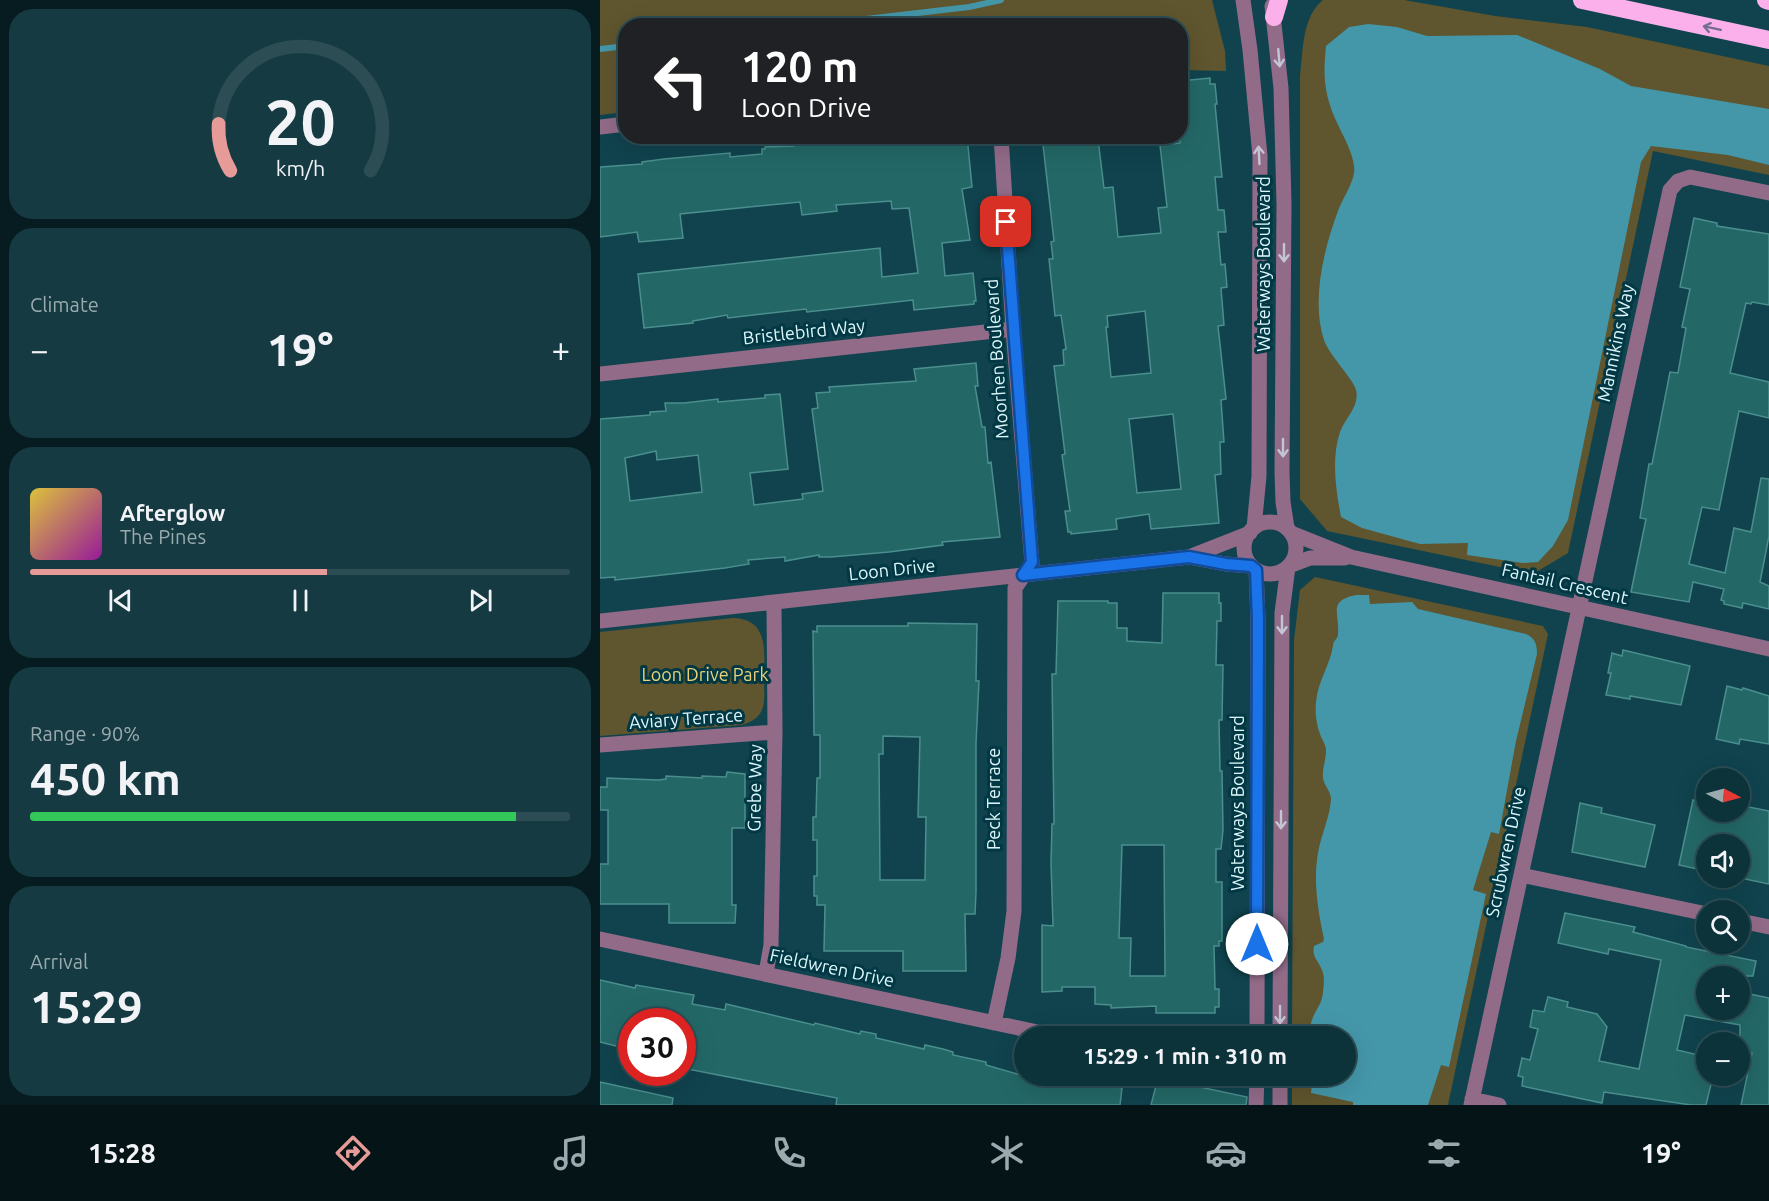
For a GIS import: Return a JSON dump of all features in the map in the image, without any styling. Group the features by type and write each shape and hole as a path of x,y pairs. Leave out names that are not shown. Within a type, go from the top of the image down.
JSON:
{"highway":[{"path":"1582,0 1769,40"}],"street":[{"name":"Waterways Boulevard","path":"1243,0 1260,156 1259,476 1252,530"},
{"name":"Waterways Boulevard","path":"1275,6 1282,100 1284,204 1282,472 1284,513 1289,531"},
{"path":"600,127 618,125"},
{"name":"Moorhen Boulevard","path":"1001,144 1013,329 1032,562 1023,575"},
{"name":"Mannikins Way","path":"1578,607 1671,187 1682,178 1690,177 1769,193"},
{"name":"Bristlebird Way","path":"600,374 1013,329"},
{"path":"1280,1026 1282,613 1288,567 1296,550 1289,531 1271,522 1252,530 1244,549 1248,561 1254,568 1272,574 1288,567"},
{"name":"Loon Drive","path":"1189,557 1252,530"},
{"name":"Fantail Crescent","path":"1289,531 1351,557 1769,649"},
{"name":"Loon Drive","path":"600,621 1189,557 1254,568"},
{"name":"Fantail Crescent","path":"1288,567 1310,558 1351,557"},
{"name":"Waterways Boulevard","path":"1254,568 1258,619 1257,1026"},
{"name":"Peck Terrace","path":"994,1023 1008,958 1013,920 1015,588 1023,575"},
{"name":"Grebe Way","path":"766,973 771,945 775,732 774,603"},
{"name":"Scrubwren Drive","path":"1472,1102 1578,607"},
{"name":"Aviary Terrace","path":"600,745 775,732"},
{"path":"1521,875 1696,912"},
{"path":"1750,923 1769,927"},
{"name":"Fieldwren Drive","path":"600,939 1014,1027"},
{"path":"1256,1105 1257,1086"},
{"path":"1280,1086 1280,1105"},
{"path":"1472,1102 1499,1105"}],"green space":[{"path":"600,0 1212,0 1225,51 1226,71 1188,70 1188,18 618,18 618,113 600,115"},
{"path":"1323,0 1404,0 1495,16 1587,27 1769,66 1769,175 1653,151 1568,553 1533,574 1327,531 1300,499 1300,76 1307,25 1316,7"},
{"path":"1315,577 1543,626 1548,634 1448,1105 1292,1105 1292,1086 1356,1086 1356,1026 1292,1026 1294,640 1300,590"},
{"name":"Loon Drive Park","path":"733,618 753,624 762,639 764,701 763,708 757,717 742,725 600,736 600,632"}],"water":[{"path":"1368,24 1397,27 1427,36 1517,35 1600,69 1631,86 1769,109 1769,165 1728,155 1651,146 1641,162 1568,520 1553,546 1538,562 1523,563 1467,555 1468,543 1420,544 1362,528 1341,517 1336,486 1337,442 1357,396 1354,386 1324,340 1320,325 1319,292 1328,241 1338,211 1352,182 1354,165 1328,97 1325,61 1326,46 1349,27"},
{"path":"1369,595 1370,604 1412,602 1418,609 1526,634 1533,639 1537,647 1516,741 1499,834 1491,832 1473,890 1486,894 1449,1067 1441,1065 1428,1105 1353,1105 1353,1102 1311,1093 1312,1086 1356,1086 1356,1026 1310,1026 1322,998 1324,986 1324,977 1314,953 1314,946 1323,942 1324,939 1318,907 1316,874 1318,853 1331,799 1323,778 1326,749 1316,718 1317,694 1338,636 1338,605 1347,598"}],"building":[{"path":"1210,78 1210,84 1215,84 1222,177 1215,177 1218,210 1224,210 1226,232 1218,232 1221,265 1225,264 1227,287 1221,288 1224,325 1218,326 1226,399 1221,400 1224,442 1220,442 1221,474 1215,475 1219,523 1151,529 1149,514 1116,519 1117,529 1071,534 1068,532 1065,511 1070,511 1062,455 1065,454 1054,366 1064,365 1063,350 1066,349 1061,315 1055,316 1049,259 1053,259 1051,242 1054,241 1043,144 1099,144 1104,188 1113,187 1118,237 1161,233 1158,208 1167,207 1160,145 1188,144 1188,80","holes":["1145,311 1151,373 1111,377 1107,316","1173,414 1181,489 1137,493 1129,419"]},
{"path":"794,144 968,144 972,187 962,189 970,240 942,243 945,276 973,273 976,301 974,304 914,310 913,300 807,312 806,309 728,318 727,315 693,321 693,323 644,328 638,274 880,248 882,277 918,273 909,208 892,209 891,201 836,205 837,211 802,215 800,202 680,214 683,238 639,242 637,232 600,237 600,167 730,153 730,157 762,154 762,149 765,147 794,146"},
{"path":"1694,218 1717,223 1717,226 1769,234 1769,305 1746,303 1730,373 1769,382 1769,418 1739,411 1719,510 1702,507 1689,564 1725,573 1734,528 1751,532 1761,478 1769,479 1769,536 1760,582 1769,586 1769,609 1743,603 1742,608 1724,604 1721,600 1724,589 1693,582 1689,602 1631,592 1646,519 1640,518 1649,464 1652,464 1670,372 1678,373 1686,328 1682,327 1690,289 1680,287"},
{"path":"976,363 978,386 975,386 982,427 985,427 988,463 991,462 1000,537 942,542 943,545 889,552 831,557 819,557 819,555 785,561 785,557 748,560 749,564 725,568 615,580 615,577 600,578 600,419 650,415 650,412 666,411 665,403 718,399 718,402 765,398 765,395 780,394 788,469 750,473 754,505 803,499 802,494 823,491 812,409 818,408 816,393 830,392 829,387 916,381 914,369","holes":["656,451 657,460 698,455 702,492 630,501 625,458"]},
{"path":"1163,593 1219,593 1221,621 1217,621 1216,665 1223,665 1222,720 1219,720 1223,830 1221,849 1216,849 1216,882 1222,882 1222,941 1219,941 1219,946 1214,946 1215,989 1219,989 1219,1007 1215,1007 1215,1013 1156,1013 1156,1006 1111,1008 1111,1005 1095,1004 1095,987 1062,987 1062,991 1042,992 1042,925 1053,926 1052,674 1056,674 1058,601 1117,603 1117,628 1127,628 1127,641 1162,643","holes":["1122,845 1164,845 1165,976 1130,976 1131,938 1119,938"]},
{"path":"908,623 977,624 976,681 979,681 976,743 976,892 975,914 965,914 966,971 903,971 903,951 824,951 825,905 817,905 817,896 814,896 814,876 817,876 817,840 813,840 813,817 816,817 817,778 820,778 820,735 814,735 813,631 817,632 817,626 908,626","holes":["883,736 920,737 918,817 926,817 925,880 880,880 879,754 883,754"]},
{"path":"1623,650 1690,666 1681,705 1630,696 1630,699 1606,695 1611,673 1608,673 1612,653 1622,656"},
{"path":"1727,686 1769,696 1769,744 1740,739 1739,744 1716,739"},
{"path":"727,772 745,774 745,828 732,828 732,905 736,905 735,923 669,923 669,904 600,904 600,864 608,864 608,810 600,810 600,787 607,787 607,778 658,780 666,779 666,776 726,777"},
{"path":"1693,800 1696,801 1696,822 1750,822 1750,807 1769,811 1769,884 1750,880 1750,834 1696,834 1696,869 1679,865"},
{"path":"1580,803 1602,808 1601,813 1655,825 1645,867 1572,852"},
{"path":"1565,913 1635,927 1633,932 1696,949 1696,954 1721,954 1756,961 1753,976 1750,976 1750,966 1696,966 1696,1017 1685,1015 1677,1050 1696,1054 1696,1086 1711,1086 1706,1105 1691,1105 1604,1092 1602,1103 1522,1086 1523,1077 1518,1076 1522,1058 1530,1060 1538,1029 1530,1027 1533,1010 1544,1012 1548,997 1568,1002 1567,1007 1597,1014 1607,1027 1599,1061 1639,1069 1661,960 1609,949 1608,954 1558,943"},
{"path":"600,980 635,988 636,985 694,995 692,1004 725,1010 726,1004 814,1025 815,1023 860,1034 861,1031 876,1034 876,1038 924,1049 925,1045 943,1049 953,1052 953,1055 986,1062 986,1065 1014,1073 1014,1086 1112,1086 1122,1088 1120,1105 836,1105 837,1098 696,1071 696,1008 618,1008 618,1046 600,1042"},
{"path":"1750,994 1769,998 1769,1105 1741,1105 1745,1086 1750,1086 1752,1053 1750,1053 1750,1032 1740,1032 1740,1025 1712,1020 1750,1020"},
{"path":"600,1082 673,1098 672,1105 600,1105"},
{"path":"1156,1086 1195,1086 1247,1097 1246,1105 1151,1105"}],"waterway":[{"path":"875,18 969,7 1001,0"},
{"path":"600,49 618,47"}],"route":[{"path":"1006,222 1032,562 1023,575 1189,557 1251,566 1256,570 1258,619 1257,944"}]}
